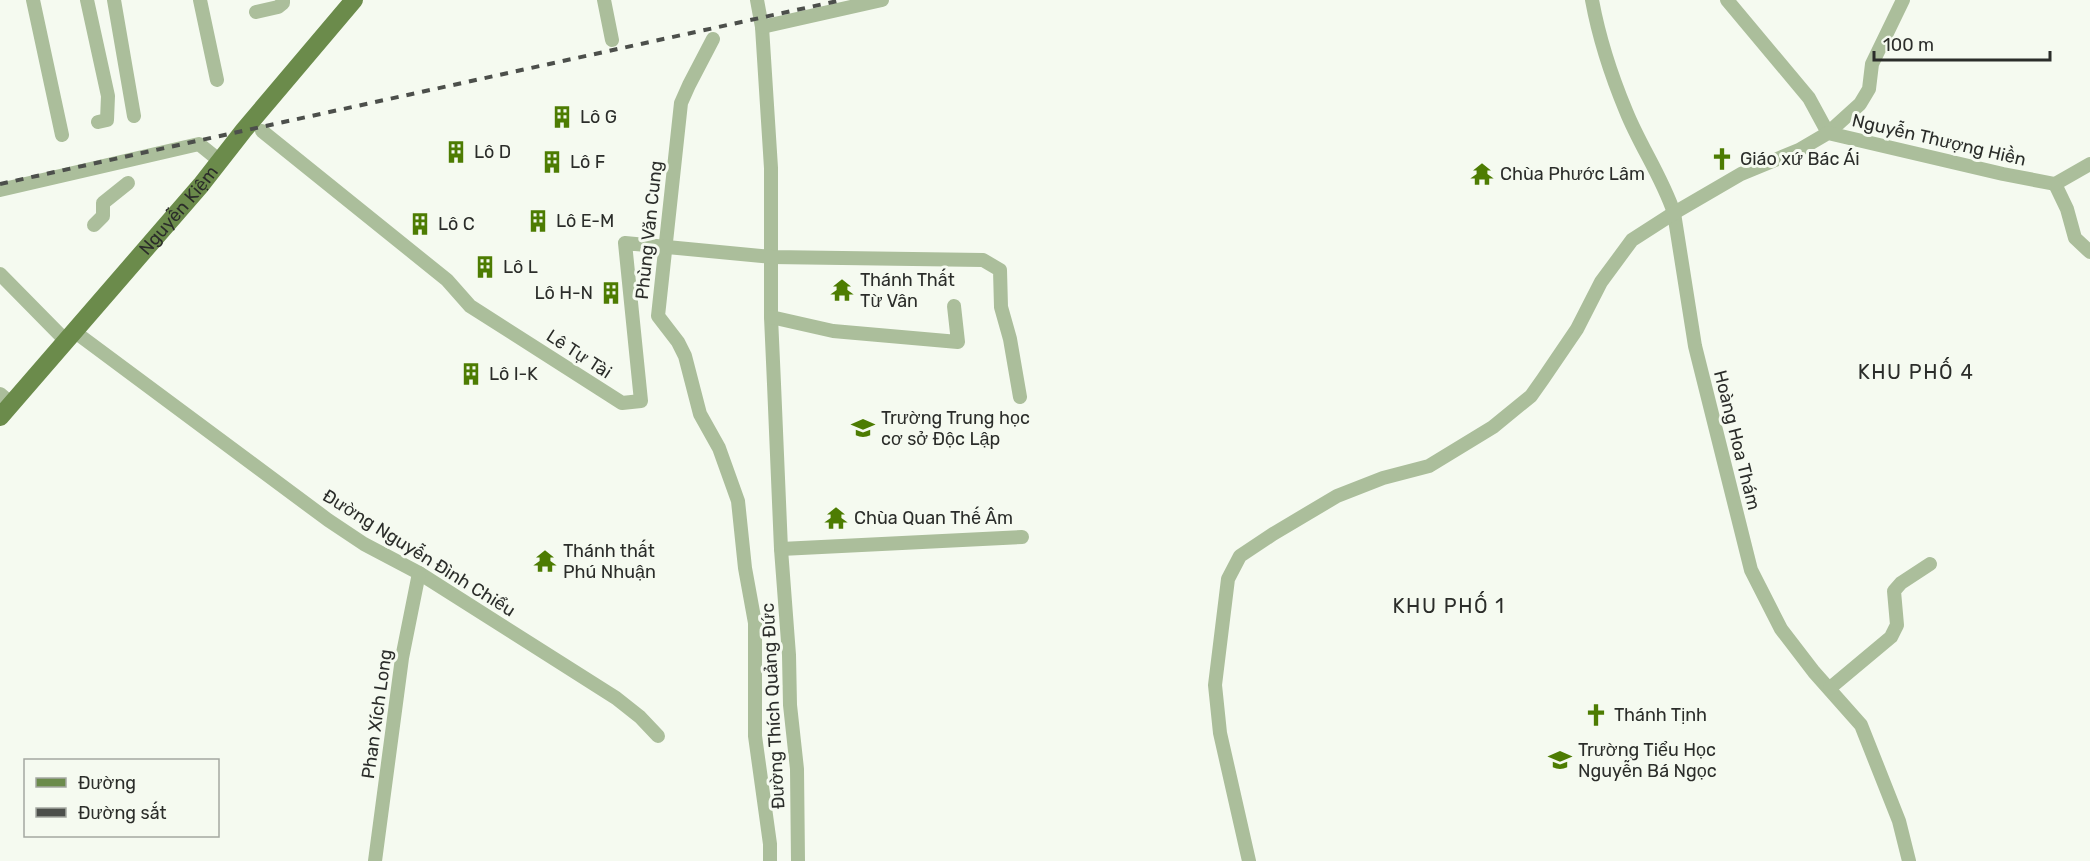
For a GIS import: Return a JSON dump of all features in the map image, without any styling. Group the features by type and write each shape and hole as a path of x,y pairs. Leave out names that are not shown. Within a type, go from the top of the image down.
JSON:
{"main road":[{"name":"Nguyễn Kiệm","path":"4,405 70,337 354,0"}],"street":[{"path":"33,0 62,135"},
{"path":"87,0 108,96 107,120 98,122"},
{"path":"114,0 134,116"},
{"path":"200,0 217,80"},
{"path":"256,12 278,7 283,0"},
{"path":"604,0 612,40"},
{"path":"757,0 762,27 771,168 771,317 834,331 958,342 954,306"},
{"path":"762,27 882,0"},
{"name":"Hoàng Hoa Thám","path":"1592,0 1601,42 1626,113 1668,195 1674,213 1695,346 1751,570 1781,629 1814,672 1862,725 1899,821 1909,861"},
{"path":"1727,0 1809,98 1828,133 1860,104 1869,89 1872,64 1903,0"},
{"name":"Phùng Văn Cung","path":"713,39 681,103 658,316 678,342 685,356 700,414 719,448 738,501 754,623 755,736 770,861"},
{"name":"Lê Tự Tài","path":"262,131 447,280 470,306 622,404 641,401 625,243 772,257 983,260 1000,270 1001,307 1010,339 1020,397"},
{"name":"Nguyễn Thượng Hiền","path":"1249,861 1220,733 1215,685 1228,579 1240,556 1337,496 1383,478 1429,466 1493,427 1531,396 1577,329 1601,282 1632,240 1741,174 1799,150 1828,133 2055,184"},
{"path":"0,190 199,144 220,161"},
{"path":"2090,164 2055,184 2067,208 2074,238 2090,252"},
{"path":"94,225 103,216 103,203 128,183"},
{"name":"Đường Nguyễn Đình Chiểu","path":"0,274 70,337 328,520 364,544 419,573 616,698 640,717 658,736"},
{"name":"Đường Thích Quảng Đức","path":"771,317 781,549 789,655 790,705 797,770 798,861"},
{"path":"781,549 1022,537"},
{"path":"1830,688 1891,637 1897,625 1894,591 1930,564"},
{"name":"Phan Xích Long","path":"375,861 402,662 419,573"}],"railway":[{"path":"0,184 842,0"}],"place":[{"name":"Lô G","path":"562,117"},
{"name":"Lô D","path":"456,152"},
{"name":"Giáo xứ Bác Ái","path":"1722,159"},
{"name":"Lô F","path":"552,162"},
{"name":"Chùa Phước Lâm","path":"1482,174"},
{"name":"Lô E-M","path":"538,221"},
{"name":"Lô C","path":"420,224"},
{"name":"Lô L","path":"485,267"},
{"name":"Thánh Thất Từ Vân","path":"842,290"},
{"name":"Lô H-N","path":"611,293"},
{"name":"Lô I-K","path":"471,374"},
{"name":"Trường Trung học cơ sở Độc Lập","path":"863,428"},
{"name":"Chùa Quan Thế Âm","path":"836,518"},
{"name":"Thánh thất Phú Nhuận","path":"545,561"},
{"name":"Thánh Tịnh","path":"1596,715"},
{"name":"Trường Tiểu Học Nguyễn Bá Ngọc","path":"1560,760"}],"district":[{"name":"KHU PHỐ 4","path":"1916,372"},
{"name":"KHU PHỐ 1","path":"1449,606"}]}
